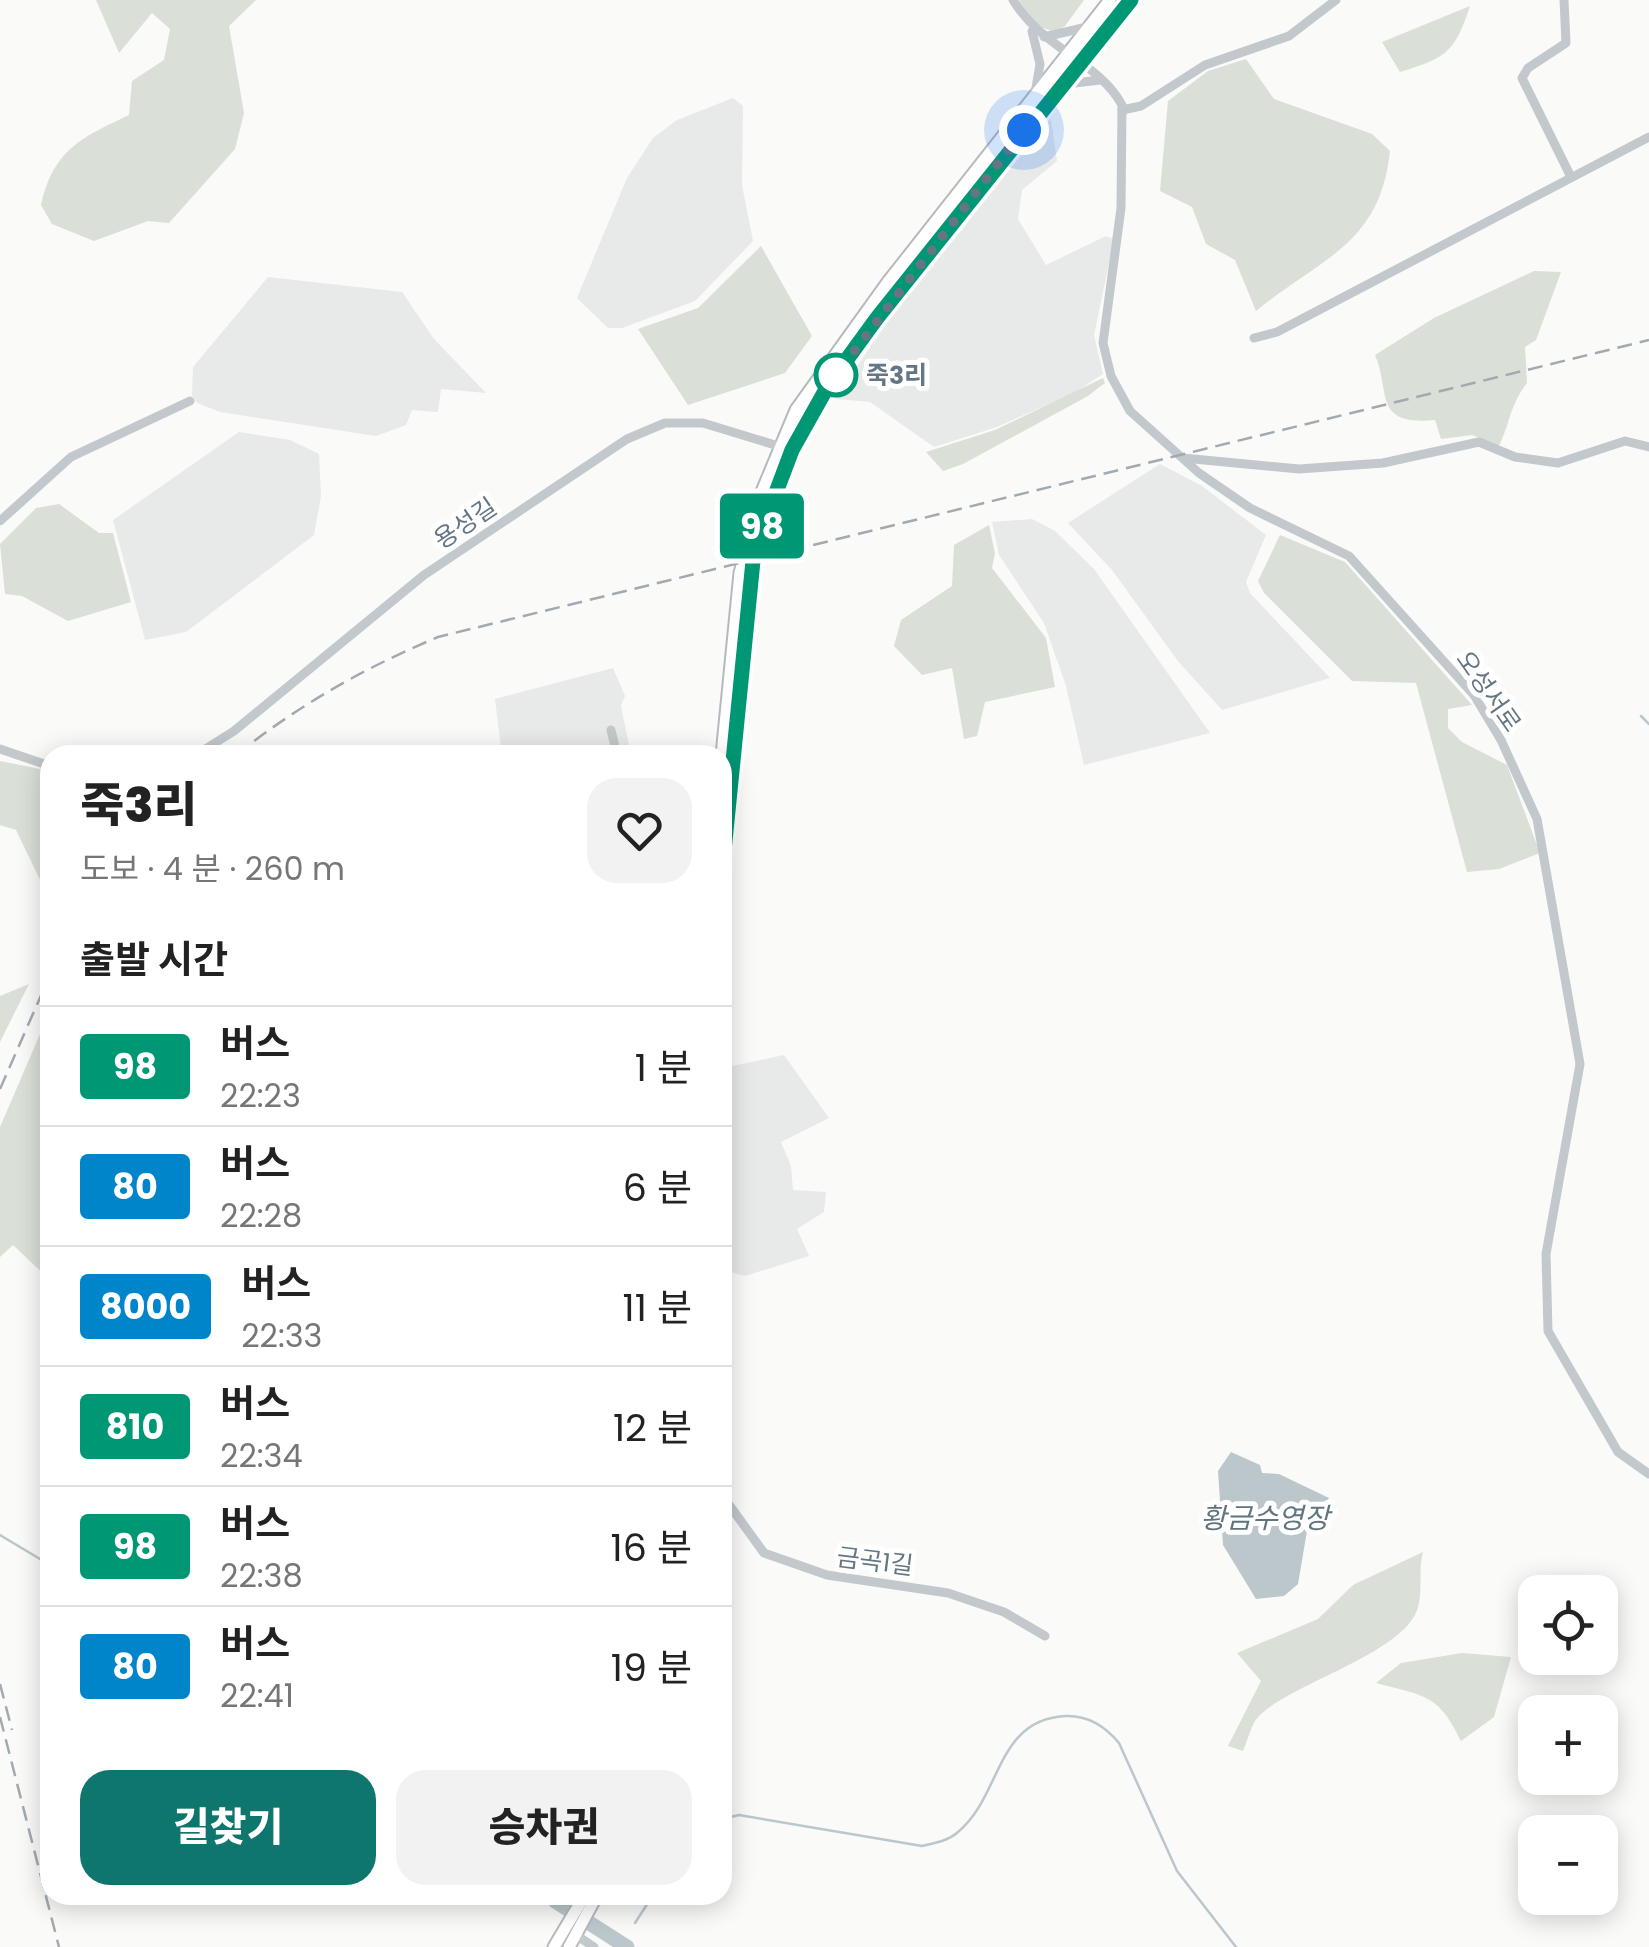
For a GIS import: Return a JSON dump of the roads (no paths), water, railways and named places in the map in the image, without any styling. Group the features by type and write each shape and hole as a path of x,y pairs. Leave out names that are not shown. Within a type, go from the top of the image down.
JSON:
{"main road":[{"path":"723,745 740,572 778,446 833,353 1110,0"},
{"path":"732,770 754,551 792,450 829,384 877,318 1131,0"},
{"path":"569,1947 584,1905"},
{"path":"554,1947 576,1928"}],"street":[{"path":"1013,0 1030,26 1119,98 1122,110 1141,106 1205,65 1288,36 1336,0"},
{"path":"1564,0 1566,44 1528,68 1522,78 1572,177"},
{"path":"1030,26 1040,64 1034,96"},
{"path":"1043,37 1090,26"},
{"path":"1059,87 1073,80 1101,80"},
{"name":"오성서로","path":"1122,110 1121,208 1103,343 1111,376 1130,411 1181,458 1250,508 1349,556 1446,661 1502,740 1536,820 1546,856 1578,1039 1579,1089 1546,1254 1548,1331 1618,1452 1649,1474"},
{"path":"1254,338 1277,332 1649,137"},
{"path":"0,522 72,456 190,401"},
{"name":"용성길","path":"212,745 424,575 627,439 665,424 703,422 792,450"},
{"path":"1181,458 1299,470 1384,463 1479,442 1515,457 1558,463 1624,440 1649,447"},
{"path":"611,730 615,745"},
{"path":"0,748 40,762"},
{"name":"금곡1길","path":"732,1509 764,1553 840,1578 948,1594 1004,1612 1046,1636"},
{"path":"576,1928 594,1947"}],"water":[{"name":"황금수영장","path":"1231,1452 1260,1465 1262,1473 1279,1474 1329,1498 1307,1531 1298,1584 1284,1596 1256,1599 1223,1545 1218,1471"}],"waterway":[{"path":"1641,716 1649,724"},
{"path":"0,1535 40,1559"},
{"path":"732,1817 922,1846 936,1843 954,1835 972,1817 1012,1745 1025,1731 1042,1721 1081,1717 1108,1731 1119,1743 1177,1871 1236,1947"},
{"path":"561,1905 627,1947"},
{"path":"635,1923 647,1905"}],"railway":[{"path":"250,745 333,689 438,637 1649,340"},
{"path":"0,1089 40,998"},
{"path":"0,1684 12,1730"},
{"path":"0,1717 40,1873"},
{"path":"48,1905 59,1947"}],"place":[{"name":"죽3리","path":"836,375"}]}
